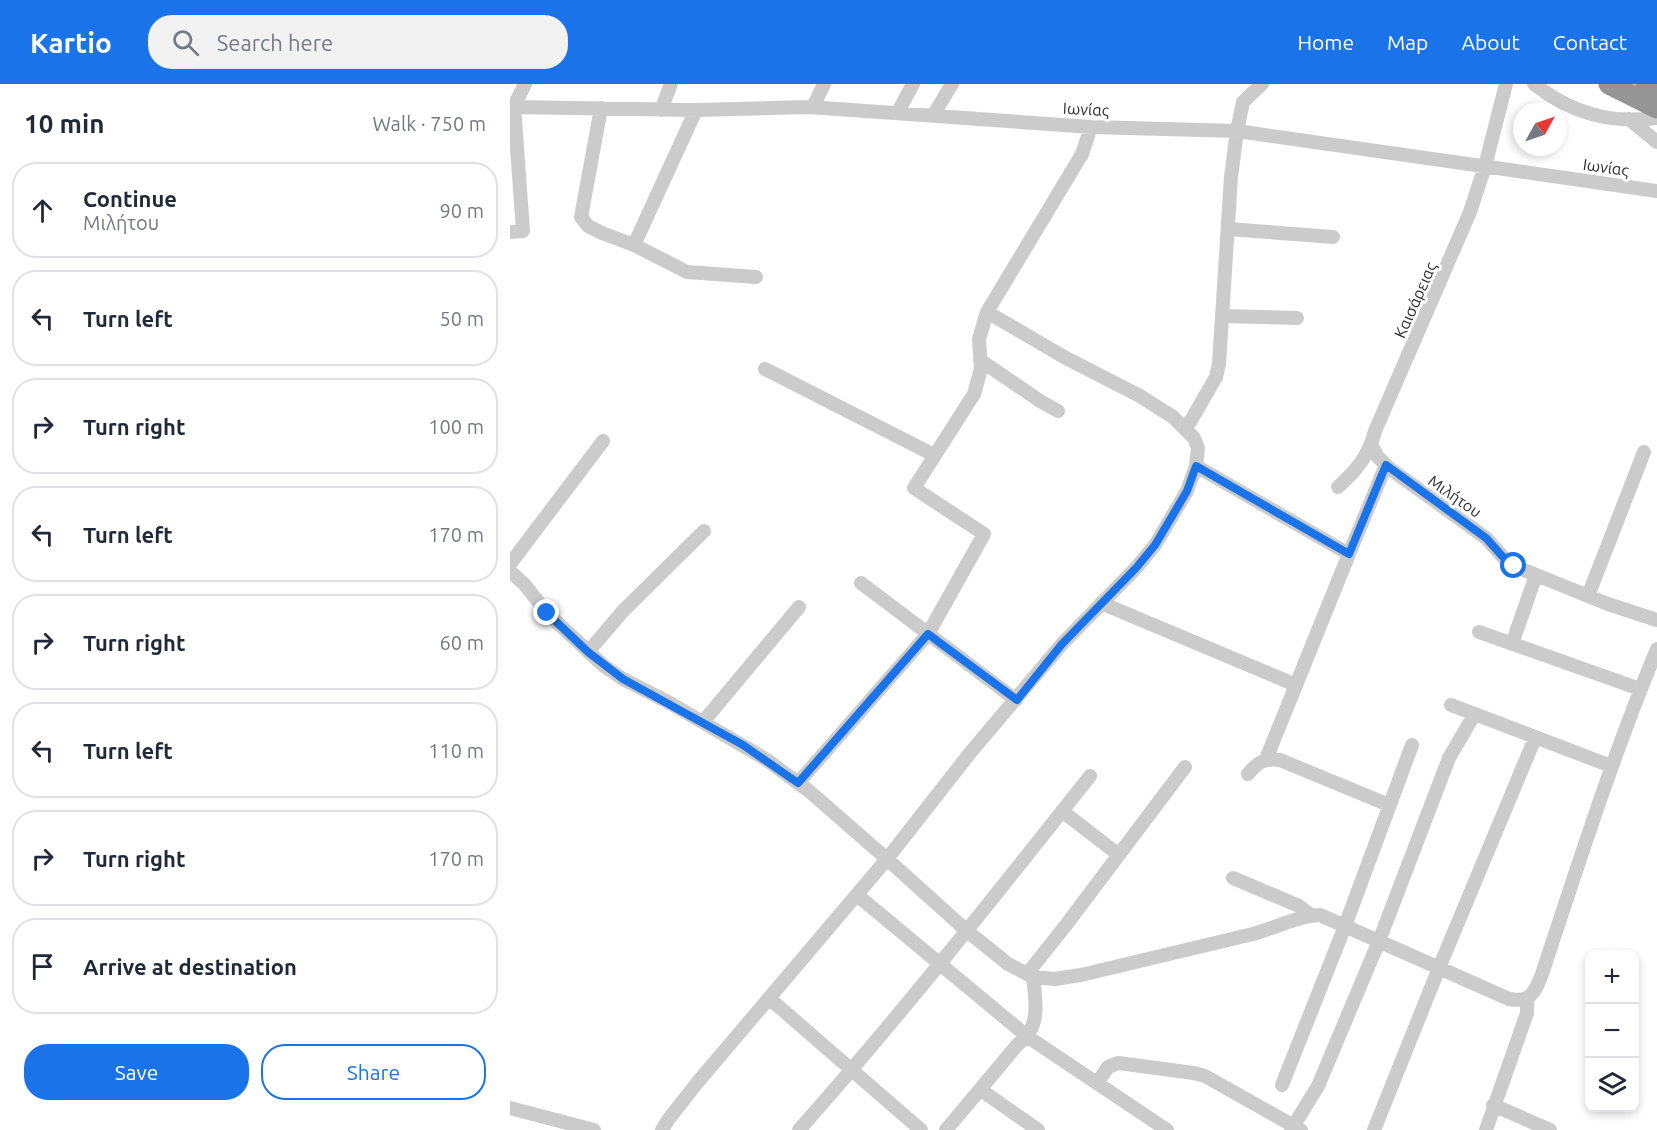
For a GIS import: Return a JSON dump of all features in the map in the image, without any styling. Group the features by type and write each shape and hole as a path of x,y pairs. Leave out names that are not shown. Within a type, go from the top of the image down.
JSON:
{"highway":[{"path":"1609,84 1657,108"},
{"path":"1646,84 1657,90"}],"street":[{"path":"510,232 523,231 512,106 525,84"},
{"path":"661,110 671,84"},
{"path":"813,107 824,84"},
{"path":"898,112 914,84"},
{"path":"934,114 952,84"},
{"path":"1186,429 1216,377 1220,364 1228,229 1237,131 1243,102 1262,84"},
{"name":"Καισάρειας","path":"1338,487 1357,471 1372,446 1375,431 1459,241 1485,166 1506,84"},
{"path":"1534,84 1556,100 1582,112 1629,119 1657,118"},
{"name":"Ιωνίας","path":"512,106 661,110 813,107 1091,127 1237,131 1657,191"},
{"path":"601,108 581,217 588,226 634,245 687,272 756,277"},
{"path":"634,245 696,110"},
{"path":"1629,119 1657,142"},
{"path":"798,783 928,634 984,534 914,488 974,394 979,380 979,339 987,312 1082,154 1091,127"},
{"path":"1228,229 1333,237"},
{"path":"662,1130 698,1083 857,895 970,753 1062,644 1136,568 1155,545 1187,491 1196,466 1198,448 1186,429 1173,417 1140,396 1064,357 987,312"},
{"path":"1222,316 1298,318"},
{"path":"980,360 1058,411"},
{"path":"765,369 934,455"},
{"path":"510,564 603,441"},
{"name":"Μιλήτου","path":"1372,446 1386,465 1486,538 1514,566 1588,596 1657,620"},
{"path":"1588,596 1644,452"},
{"path":"1266,759 1386,465"},
{"path":"1196,466 1349,554"},
{"path":"588,652 623,611 704,531"},
{"path":"510,571 525,585 547,613 588,652 623,679 759,755 798,783 1008,964 1030,976 1055,979 1081,975 1256,933 1286,925 1307,916 1320,915 1509,999 1519,1001 1527,999 1534,992 1542,974 1611,766 1657,649"},
{"path":"1512,644 1536,575"},
{"path":"861,583 1017,700"},
{"path":"1101,603 1296,686"},
{"path":"703,722 799,607"},
{"path":"1479,632 1640,689"},
{"path":"1451,705 1611,766"},
{"path":"1096,1083 1108,1067 1118,1063 1194,1073 1206,1076 1295,1129 1317,1086 1379,941 1449,758 1474,715"},
{"path":"1374,1130 1438,968 1535,738"},
{"path":"1282,1085 1345,926 1412,745"},
{"path":"1248,774 1256,764 1266,759 1280,760 1389,805"},
{"path":"945,1130 1018,1044 1028,1037 1037,1014 1030,976 1185,767"},
{"path":"799,1130 940,965 1090,776"},
{"path":"1062,811 1119,855"},
{"path":"1233,878 1299,906 1312,916"},
{"path":"857,895 1028,1037 1167,1130"},
{"path":"770,999 921,1130"},
{"path":"1486,1130 1527,1013 1527,999"},
{"path":"981,1090 1038,1130"},
{"path":"1493,1106 1550,1130"},
{"path":"510,1108 594,1130"}],"route":[{"path":"547,613 604,666 623,679 743,745 798,783 928,634 1017,700 1062,644 1136,568 1155,545 1187,491 1196,466 1349,554 1386,465 1486,538 1514,566"}]}
